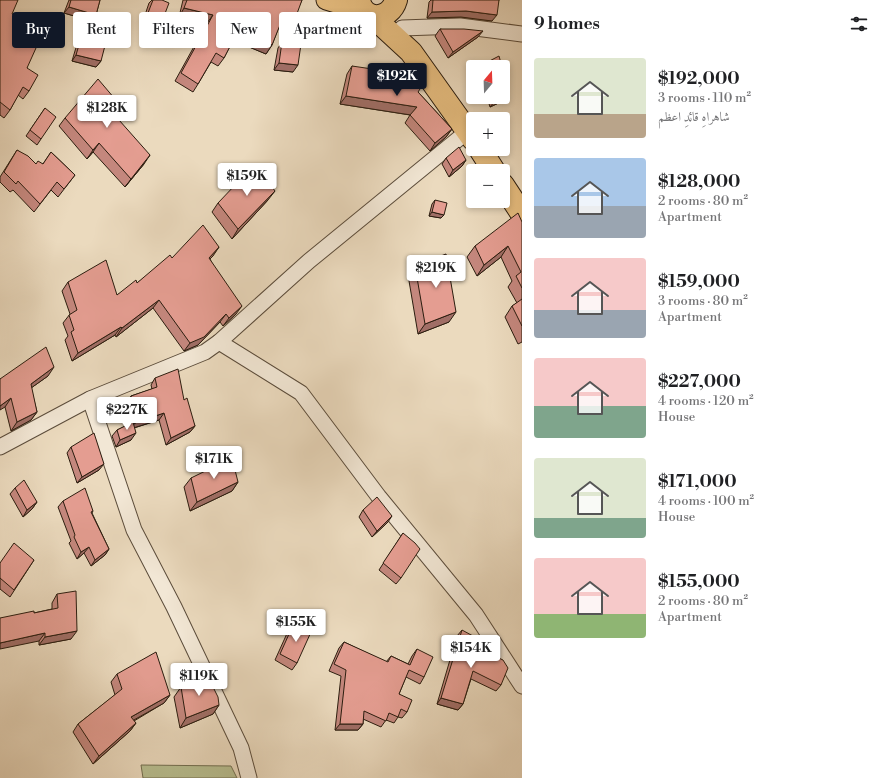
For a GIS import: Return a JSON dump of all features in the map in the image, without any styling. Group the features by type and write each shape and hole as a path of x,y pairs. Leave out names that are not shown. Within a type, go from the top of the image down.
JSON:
{"highway":[{"path":"365,9 380,16 388,14 392,10 395,3"},
{"path":"395,3 411,52"},
{"path":"365,9 411,52 466,129"},
{"path":"510,196 522,214"}],"main road":[{"path":"326,0 365,9"}],"street":[{"path":"402,28 460,26 522,34"},
{"path":"0,447 90,399 205,352 219,342 309,261 466,138"},
{"path":"219,342 301,393 379,498 476,615 522,686"},
{"path":"90,399 134,530 174,607 241,748 249,778"}],"green space":[{"path":"141,765 231,766 237,778 143,778"}],"building":[{"path":"0,0 18,0 12,12 12,48 36,48 27,68 38,75 29,91 23,87 10,110 0,102"},
{"path":"71,0 100,0 97,12 86,12 69,7"},
{"path":"153,0 162,0 169,3 166,12 148,12"},
{"path":"187,0 302,0 298,12 279,12 279,28 272,45 271,12 216,12 216,48 229,48 224,58 216,53 198,84 181,73 195,48 208,48 208,24 213,15 208,14 208,12 201,12 184,8"},
{"path":"433,0 499,0 497,15 466,11 432,12"},
{"path":"440,29 464,29 483,31 453,52"},
{"path":"78,48 104,48 101,61 76,55"},
{"path":"281,48 300,48 298,65 279,63"},
{"path":"499,56 500,60 491,60"},
{"path":"352,66 406,74 422,86 418,92 452,129 435,143 410,115 417,107 346,96"},
{"path":"98,79 126,112 119,120 150,155 131,179 99,143 93,150 65,118"},
{"path":"45,108 56,117 41,139 30,130"},
{"path":"459,147 466,160 453,170 446,158"},
{"path":"17,150 28,156 36,164 38,161 43,164 51,152 75,175 64,189 57,182 40,204 18,181 16,184 4,172"},
{"path":"255,164 275,191 238,229 218,203"},
{"path":"435,200 447,203 444,215 432,212"},
{"path":"518,213 522,222 522,288 516,276 521,272 508,246 484,265 475,246"},
{"path":"203,225 219,247 209,258 242,306 229,318 226,314 204,337 190,343 159,300 122,328 121,327 78,353 71,332 74,330 69,315 77,310 68,282 106,260 117,295 136,280 137,283 170,255 172,258"},
{"path":"446,254 456,312 425,324 415,266"},
{"path":"522,299 522,326 512,306"},
{"path":"46,347 54,367 31,384 37,412 17,422 11,398 0,406 0,379"},
{"path":"178,369 184,400 187,398 195,426 171,438 164,413 135,423 131,396 157,387 155,378"},
{"path":"133,422 136,433 120,440 117,430"},
{"path":"94,433 104,464 82,477 71,447"},
{"path":"232,458 238,482 197,502 191,478"},
{"path":"24,480 37,502 27,510 15,488"},
{"path":"85,488 93,511 91,512 109,549 95,560 89,547 81,552 74,537 75,535 63,501"},
{"path":"377,497 392,516 377,531 363,510"},
{"path":"403,533 420,549 401,578 383,563"},
{"path":"14,543 34,560 14,590 0,578 0,563"},
{"path":"76,591 77,631 45,637 45,633 0,643 0,618 58,608 57,594"},
{"path":"294,623 311,632 297,663 280,654"},
{"path":"462,630 473,636 469,644 503,660 508,668 501,685 473,671 463,704 441,698"},
{"path":"344,642 388,662 391,656 410,665 417,649 433,657 424,677 409,670 399,694 412,700 407,712 401,709 398,717 389,713 386,721 364,711 363,724 340,724 346,670 334,664"},
{"path":"156,652 170,695 131,717 136,723 99,756 78,724 122,689 117,674"},
{"path":"208,677 218,697 219,705 186,718 181,687"}]}
